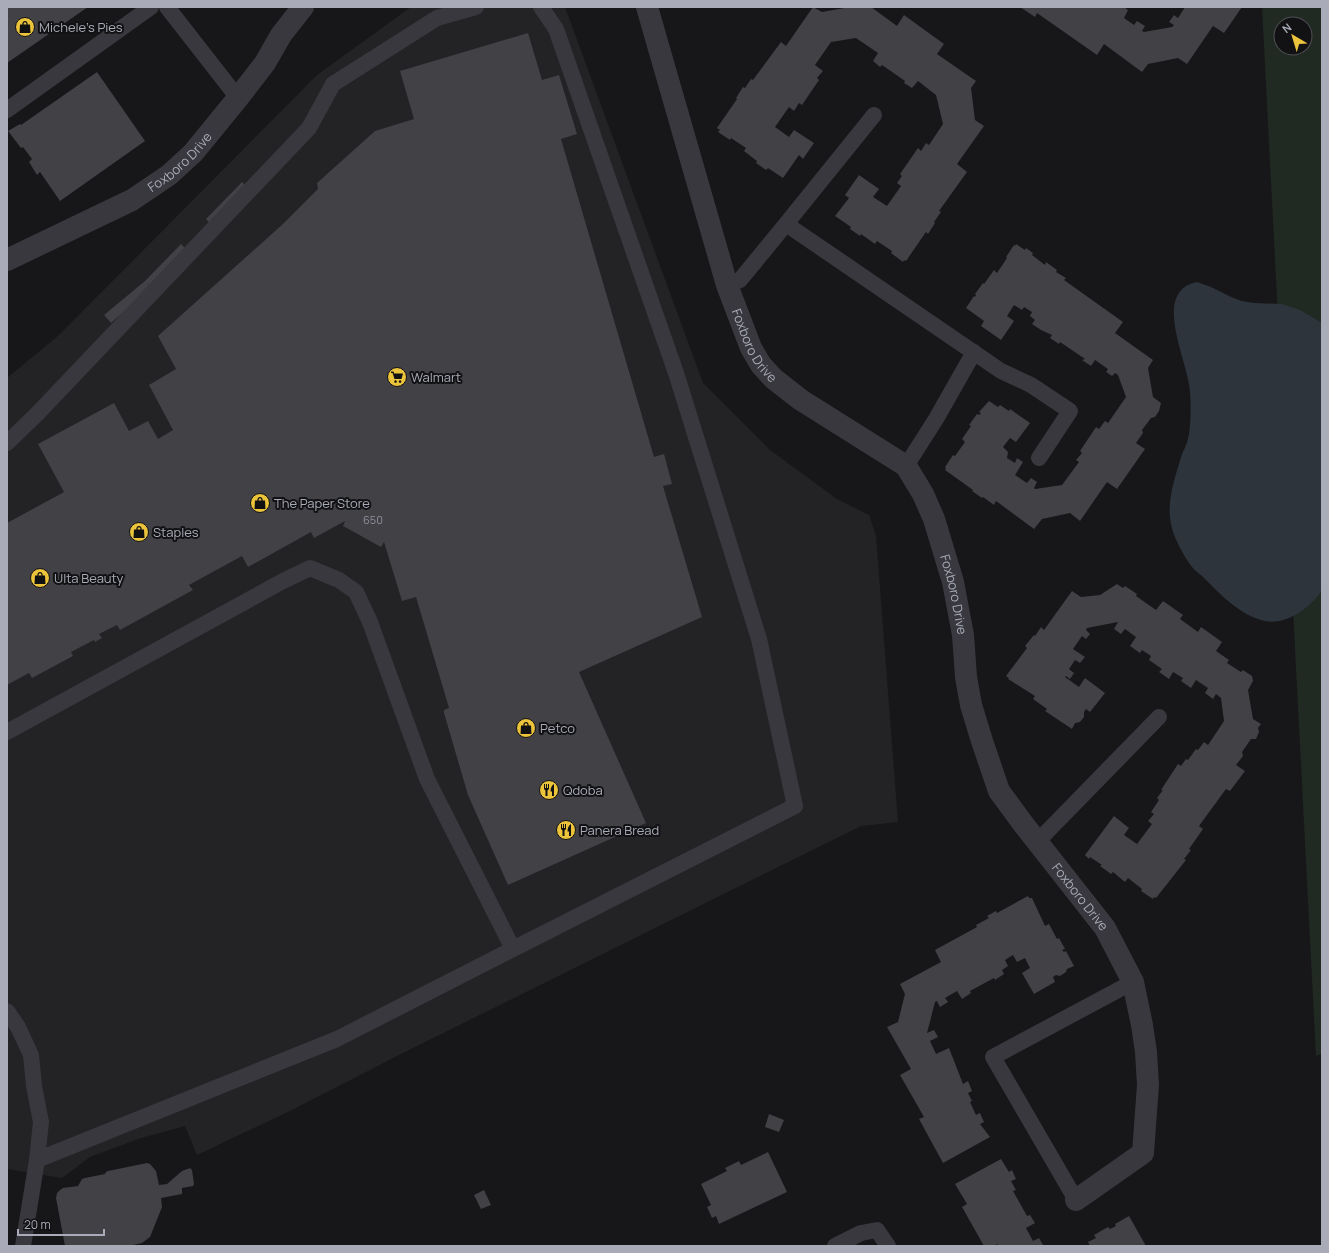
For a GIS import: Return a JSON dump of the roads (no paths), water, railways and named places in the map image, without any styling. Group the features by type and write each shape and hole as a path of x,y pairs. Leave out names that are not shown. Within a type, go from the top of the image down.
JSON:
{"street":[{"name":"Foxboro Drive","path":"7,260 132,200 169,175 193,153 238,98 265,64 281,35 303,7"},
{"name":"Foxboro Drive","path":"647,7 727,285 751,348 761,365 774,380 801,400 906,466 923,494 934,519 953,582 963,635 966,677 971,705 989,766 999,791 1105,928 1133,982 1142,1025 1148,1079 1143,1153 1076,1200"}],"lane":[{"path":"7,110 152,7"},
{"path":"167,7 238,98"},
{"path":"7,443 37,414 309,128 333,84 437,18 476,7"},
{"path":"36,1160 337,1039 795,806 759,639 676,373 556,30 541,7"},
{"path":"727,285 740,280 874,115"},
{"path":"786,224 1001,371 1031,385 1070,411 1039,458"},
{"path":"906,466 936,419 974,352"},
{"path":"7,732 283,581 310,568 339,580 356,592 370,622 427,779 513,949"},
{"path":"1037,842 1159,717"},
{"path":"1076,1200 993,1057 1133,982"},
{"path":"7,1011 18,1027 31,1055 34,1086 41,1122 22,1246"},
{"path":"835,1246 861,1233 878,1230 888,1246"}],"place":[{"name":"Michele's Pies","path":"25,27"},
{"name":"Walmart","path":"397,377"},
{"name":"The Paper Store","path":"260,503"},
{"name":"Staples","path":"139,532"},
{"name":"Ulta Beauty","path":"40,578"},
{"name":"Petco","path":"526,728"},
{"name":"Qdoba","path":"549,790"},
{"name":"Panera Bread","path":"566,830"}]}
